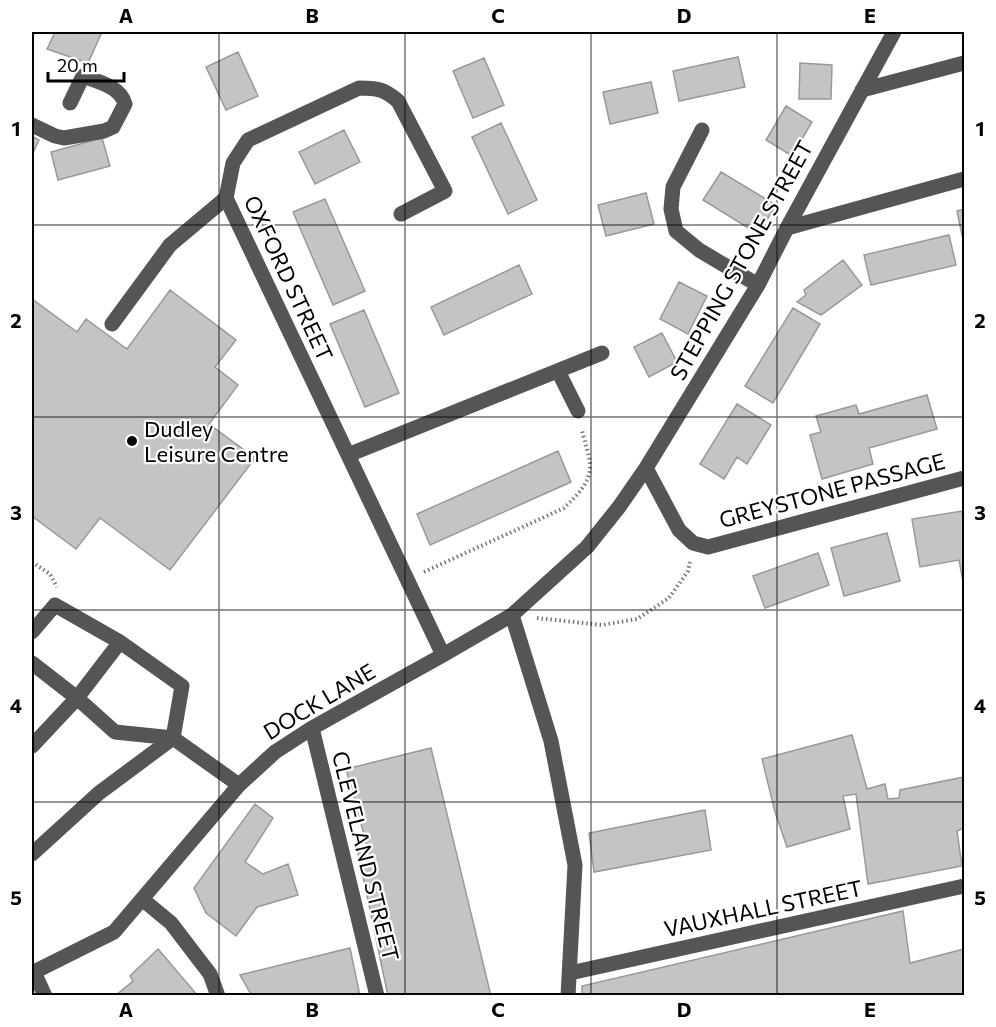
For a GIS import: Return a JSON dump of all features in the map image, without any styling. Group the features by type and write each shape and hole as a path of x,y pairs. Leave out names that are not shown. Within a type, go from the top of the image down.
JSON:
{"street":[{"name":"STEPPING STONE STREET","path":"619,507 646,468 758,285 894,32"},
{"path":"861,90 964,63"},
{"path":"32,125 64,138 104,131 112,127 125,104 118,92 83,76 70,103"},
{"name":"OXFORD STREET","path":"401,214 445,191 398,101 387,92 373,88 359,88 248,140 234,163 226,198 443,656"},
{"path":"702,130 673,187 671,209 676,231 699,250 758,285"},
{"path":"787,228 964,179"},
{"path":"112,324 170,246 226,198"},
{"path":"348,455 602,353"},
{"path":"558,371 578,411"},
{"name":"GREYSTONE PASSAGE","path":"646,468 679,530 693,543 708,547 964,478"},
{"name":"DOCK LANE","path":"33,972 114,932 239,785 275,752 312,728 512,615 587,546 619,507"},
{"path":"32,632 55,605 120,642 182,686 173,738 99,793 32,854"},
{"path":"512,615 551,741 575,865 568,996"},
{"path":"32,746 77,698 120,642"},
{"path":"32,663 77,698 115,732 173,738 239,785"},
{"name":"CLEVELAND STREET","path":"312,728 377,996"},
{"name":"VAUXHALL STREET","path":"570,973 964,886"},
{"path":"142,898 171,923 210,974 218,996"},
{"path":"33,972 45,996"}],"path":[{"path":"407,580 564,508 578,495 586,483 590,468 578,411"},
{"path":"512,615 602,625 637,619 669,598 688,571 693,543"}],"building":[{"path":"55,32 102,32 88,63 47,49"},
{"path":"238,52 258,96 226,110 206,67"},
{"path":"738,57 745,87 679,101 673,71"},
{"path":"484,58 504,105 473,118 453,71"},
{"path":"800,63 832,65 831,99 799,99"},
{"path":"651,82 658,113 610,124 603,92"},
{"path":"786,106 812,122 792,156 766,140"},
{"path":"501,123 537,200 508,214 472,137"},
{"path":"344,130 360,162 315,184 299,152"},
{"path":"32,136 39,140 32,155"},
{"path":"102,138 110,166 58,180 51,152"},
{"path":"721,172 776,205 758,234 703,200"},
{"path":"646,193 654,224 606,236 598,205"},
{"path":"325,199 365,291 333,305 293,212"},
{"path":"964,209 964,239 963,240 957,211"},
{"path":"949,235 956,265 871,285 864,255"},
{"path":"843,260 862,285 821,315 797,302 806,295 804,290"},
{"path":"519,265 532,294 444,335 431,307"},
{"path":"679,282 707,296 688,334 660,319"},
{"name":"Dudley Leisure Centre","path":"170,290 236,340 215,367 238,385 209,424 255,458 170,570 100,518 76,549 32,516 32,299 77,332 86,319 127,349"},
{"path":"793,308 820,324 773,403 745,386"},
{"path":"364,310 399,393 365,407 330,324"},
{"path":"662,333 677,362 649,377 634,347"},
{"path":"927,395 937,429 869,448 873,464 822,479 810,435 821,432 816,416 856,405 859,414"},
{"path":"737,404 771,425 747,464 737,457 724,479 700,464"},
{"path":"558,451 571,482 430,545 417,514"},
{"path":"962,511 964,582 959,560 920,567 912,519"},
{"path":"887,533 900,581 844,596 831,548"},
{"path":"818,553 829,585 765,608 753,576"},
{"path":"852,735 867,789 885,784 888,799 899,798 900,790 964,777 964,828 957,831 962,866 868,884 856,794 843,796 850,829 787,847 775,812 762,759"},
{"path":"431,748 491,996 388,996 358,853 369,853 346,769"},
{"path":"255,804 273,818 245,862 263,874 288,864 298,895 257,907 236,936 206,913 194,888"},
{"path":"705,810 711,850 594,872 589,833"},
{"path":"903,911 910,963 964,949 964,996 582,996 582,986"},
{"path":"350,948 360,996 252,996 240,975"},
{"path":"158,949 198,996 115,996 133,981 130,976"}],"place":[{"name":"Dudley Leisure Centre","path":"132,441"}]}
